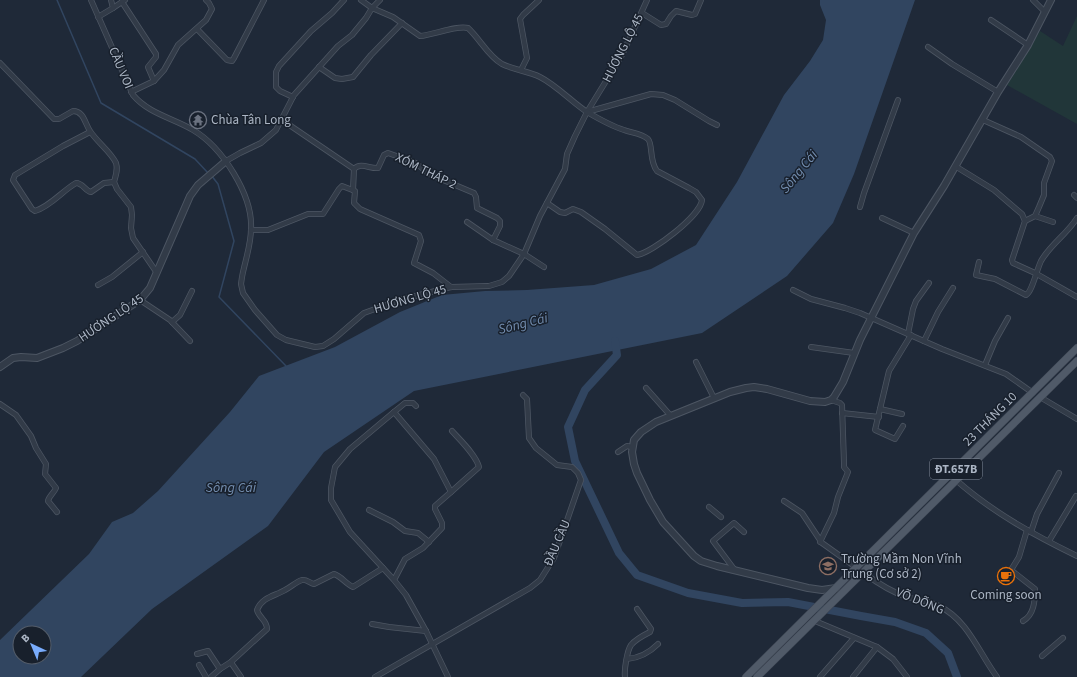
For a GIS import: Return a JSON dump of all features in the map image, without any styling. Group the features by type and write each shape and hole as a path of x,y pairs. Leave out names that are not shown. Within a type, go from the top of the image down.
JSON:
{"main road":[{"name":"23 THÁNG 10","path":"835,589 1077,348"},
{"name":"23 THÁNG 10","path":"816,620 1077,361"},
{"path":"1033,393 1040,397"},
{"path":"857,568 864,573"},
{"name":"ĐT.657B","path":"746,677 835,589"},
{"name":"ĐT.657B","path":"762,675 816,620"}],"street":[{"name":"CẦU VOI","path":"90,0 131,92 144,107 197,132 210,143 226,162"},
{"path":"111,0 113,8"},
{"path":"131,92 154,81 164,70 180,43 206,20 212,11 206,0"},
{"path":"197,29 227,60 232,60 264,0"},
{"path":"293,97 280,91 276,87 277,69 311,31 332,13 344,0"},
{"path":"361,0 372,8 393,17 420,36 436,34 456,28 468,28 493,57 502,64 540,76 571,101 610,125 648,138 650,142 653,166 657,171 696,192 702,200 695,213 675,232 647,252 637,255 581,212 573,209 565,213 560,212 547,203"},
{"path":"226,162 265,140 276,130 293,97 338,46 352,35 364,21 372,8 380,0"},
{"path":"521,70 527,58 520,18 539,0"},
{"name":"HƯƠNG LỘ 45","path":"0,367 13,358 37,358 63,348 77,341 140,300 150,288 190,196 204,179 226,162 245,196 249,211 251,230 241,284 243,293 279,337 311,346 323,346 342,333 364,313 400,300 451,287 489,286 498,284 508,276 524,254 540,216 565,169 567,154 588,112 622,55 647,0"},
{"path":"642,13 661,25 666,24 676,11 692,15 695,14 701,0"},
{"path":"1033,0 1045,12"},
{"path":"831,400 838,392 843,382 854,353 914,233 944,186 998,92 1028,45 1051,0"},
{"path":"98,17 124,1 156,54 148,67 154,81"},
{"path":"991,20 1028,45"},
{"path":"319,67 334,78 342,79 353,77 371,55 402,23"},
{"path":"928,47 952,64 998,92"},
{"path":"0,63 54,119 59,119 71,112 77,111 81,115 90,132 116,164 117,174 114,182 130,207 132,215 131,228 133,238 157,273"},
{"path":"588,112 651,94 663,94 717,125"},
{"path":"860,207 898,100"},
{"path":"282,120 354,169 353,190 356,192 354,203 357,207 419,235 421,241 414,263 433,273 451,287"},
{"path":"983,120 1020,137 1037,147 1050,157 1052,161 1044,183 1044,195 1035,216 1025,221"},
{"path":"90,132 63,146 15,175 13,180 32,209 35,210 59,197 76,183 80,183 91,192 104,183 114,182"},
{"name":"XÓM THÁP 2","path":"354,169 361,165 378,168 384,155 388,153 416,163 429,174 475,194 477,208 500,221 500,226 493,240"},
{"path":"955,166 994,190 1022,214 1025,221 1012,260 1013,264 1035,273 1077,297"},
{"path":"251,230 268,230 308,214 323,214 340,187 342,186 353,190"},
{"path":"1035,216 1053,222"},
{"path":"882,218 914,233"},
{"path":"979,262 976,275 995,279 1026,295 1031,290 1035,273 1047,252 1077,218"},
{"path":"467,222 493,240 524,254 544,268"},
{"path":"98,285 112,277 143,252"},
{"path":"902,426 895,439 875,430 889,370 909,334 913,308 916,301 929,283"},
{"path":"924,341 938,312 953,288"},
{"path":"793,290 811,299 845,308 871,318 972,362 985,365 1006,374 1033,393"},
{"path":"172,322 180,315 192,291"},
{"path":"140,300 172,322 190,341"},
{"path":"985,365 995,341 1008,318"},
{"path":"811,347 854,353"},
{"path":"696,362 714,398"},
{"path":"820,542 834,513 838,497 848,472 844,467 842,405 831,400 821,402 810,401 767,389 754,387 730,392 692,408 670,415 641,432 634,440 632,455 637,473 657,512 673,533 699,560 748,574 808,588 822,590 835,589"},
{"path":"646,388 670,415"},
{"name":"ĐẦU CẦU","path":"375,677 507,602 537,582 554,558 581,481 580,477 572,466 557,465 536,448 529,438 527,399 523,395"},
{"path":"1040,397 1077,419"},
{"path":"416,406 413,402 406,402 350,449 340,460 334,470 331,488 332,502 350,532 406,595 433,643 448,677"},
{"path":"0,404 16,415 32,436 35,446 45,462 45,474 56,488 48,500 57,512"},
{"path":"880,409 902,414"},
{"path":"394,412 434,459 451,492"},
{"path":"842,413 879,417"},
{"path":"394,580 405,559 421,550 440,530 442,525 435,506 479,467 466,447 452,431"},
{"path":"618,452 627,446 632,446"},
{"path":"1023,621 1029,616 1033,609 1034,589 1011,570 1019,557 1036,514 1059,473"},
{"path":"956,480 983,502 1029,531 1077,556"},
{"path":"1049,541 1076,496"},
{"path":"784,501 802,513 820,542 857,568"},
{"path":"709,507 721,517"},
{"path":"369,510 393,522 405,531 418,533 429,542"},
{"path":"734,570 713,541 734,523 744,532"},
{"path":"211,677 231,662 267,629 266,622 259,615 257,610 260,605 271,596 302,580 306,580 314,584 334,574 354,587 383,568"},
{"name":"VÕ DÕNG","path":"864,573 900,594 939,606 953,616 967,631 997,677"},
{"path":"625,677 624,669 632,644 650,632 651,629 637,609"},
{"path":"816,620 877,647 893,659 908,677"},
{"path":"372,624 426,631"},
{"path":"820,677 854,638"},
{"path":"1042,656 1063,638"},
{"path":"627,659 637,658 644,655 658,644"},
{"path":"853,677 877,647"},
{"path":"197,654 208,651 220,669"},
{"path":"231,662 241,677"},
{"path":"199,665 206,677"}],"green space":[{"path":"1077,16 1077,124 1007,85 1040,31 1063,46"}],"water":[{"name":"Sông Cái","path":"820,0 915,0 854,174 833,223 787,276 702,333 414,391 324,452 268,526 152,609 81,677 0,677 0,640 12,628 12,665 52,665 52,625 16,625 89,554 112,522 133,513 158,491 230,412 259,376 335,347 400,312 442,295 594,285 651,269 696,245 737,182 784,95 810,61 823,40 826,20 820,5"}],"waterway":[{"path":"57,0 101,103 195,159 208,173"},
{"path":"211,175 218,184 234,241 219,297 286,366"},
{"path":"615,341 617,355 585,390 568,427 575,461 619,553 637,575 688,593 742,603 788,602 895,622 926,633 948,653 957,677"}],"place":[{"name":"Chùa Tân Long","path":"198,120"},
{"name":"Trường Mầm Non Vĩnh Trung (Cơ sở 2)","path":"828,566"},
{"name":"Coming soon","path":"1006,576"}]}
